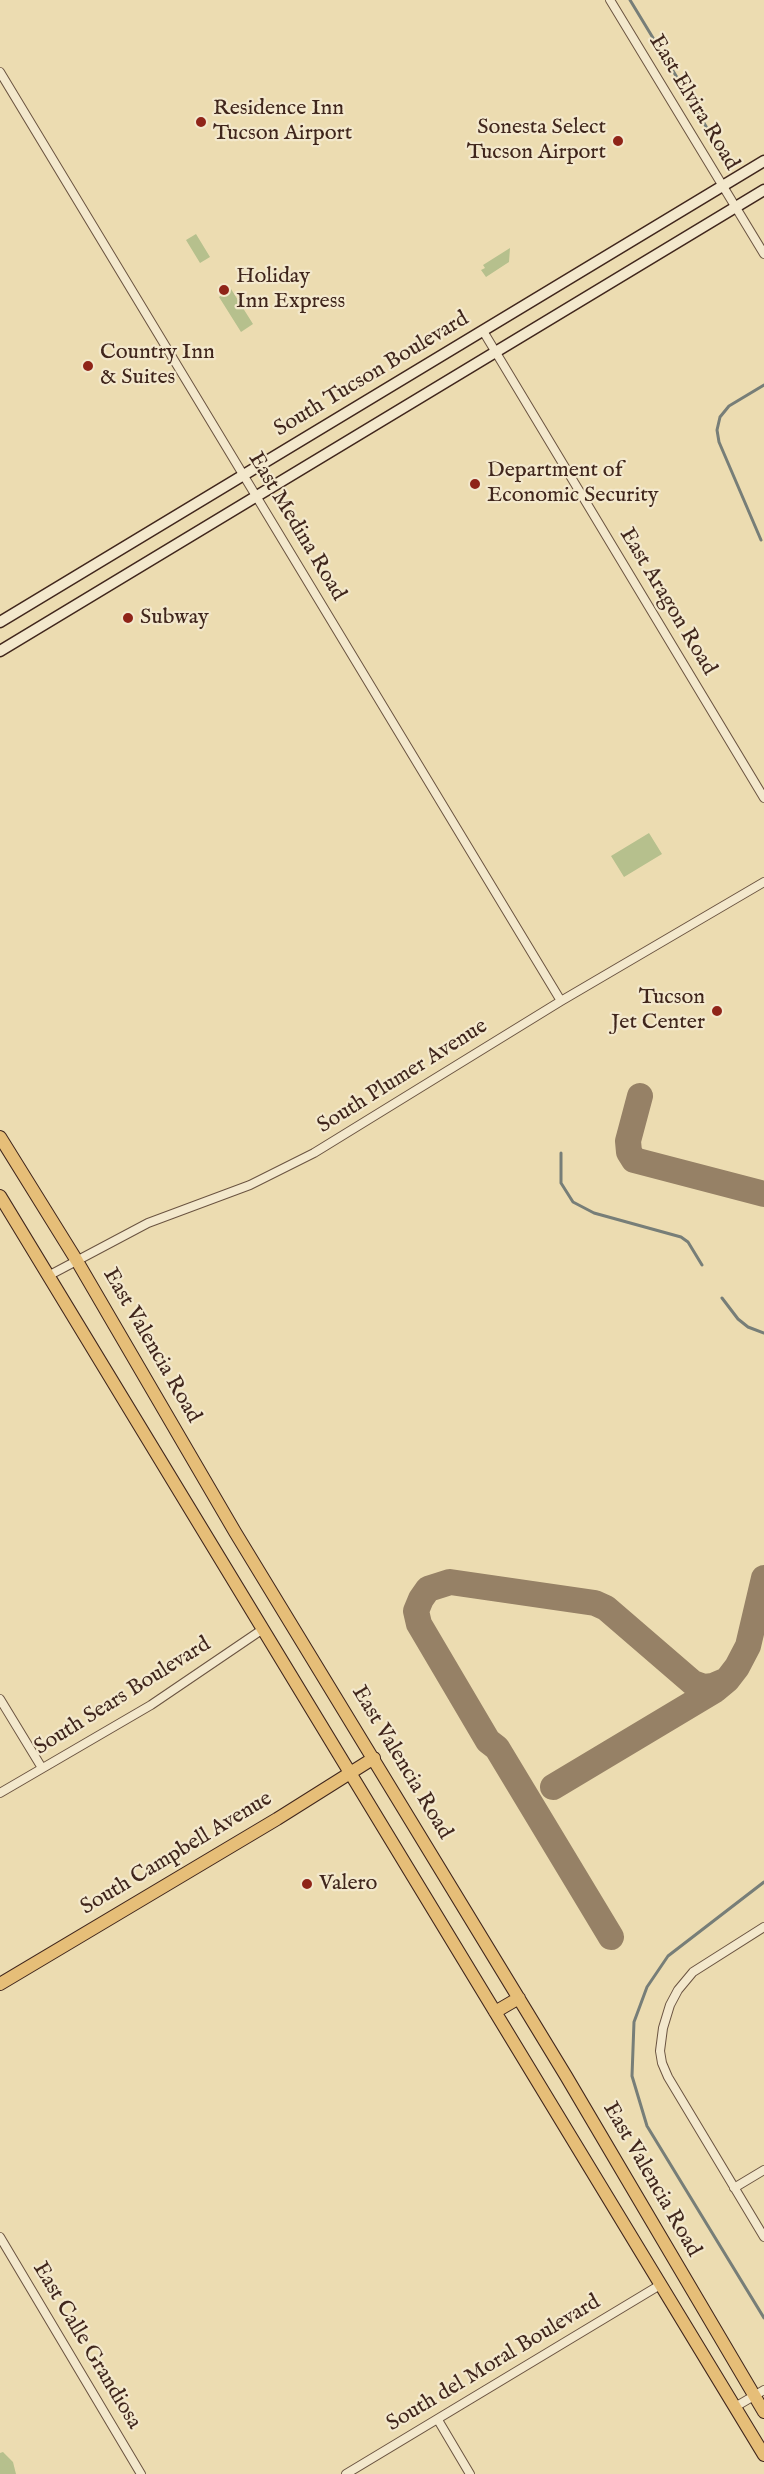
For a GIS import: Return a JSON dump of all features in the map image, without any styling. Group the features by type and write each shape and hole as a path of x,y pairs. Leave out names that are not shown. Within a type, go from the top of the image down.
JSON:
{"main road":[{"name":"South Tucson Boulevard","path":"0,622 764,161"},
{"name":"South Tucson Boulevard","path":"1,649 764,190"},
{"name":"East Valencia Road","path":"0,1137 78,1261 235,1533 759,2393 764,2412"},
{"name":"East Valencia Road","path":"0,1196 764,2455"},
{"name":"South Campbell Avenue","path":"0,1984 374,1758"},
{"path":"495,2012 519,1998"}],"street":[{"name":"East Elvira Road","path":"610,0 764,254"},
{"name":"East Medina Road","path":"1,75 561,1001"},
{"name":"East Aragon Road","path":"483,331 764,798"},
{"name":"South Plumer Avenue","path":"48,1276 148,1224 250,1185 314,1154 561,1001 764,882"},
{"name":"South Sears Boulevard","path":"0,1793 151,1705 263,1629"},
{"path":"0,1699 42,1768"},
{"path":"764,1927 693,1972 678,1990 670,2005 660,2051 665,2070 764,2237"},
{"path":"734,2188 764,2170"},
{"name":"East Calle Grandiosa","path":"0,2237 141,2474"},
{"name":"South del Moral Boulevard","path":"346,2474 660,2285"},
{"path":"735,2407 759,2393"},
{"path":"438,2420 470,2474"}],"green space":[{"path":"196,234 210,257 200,263 186,240"},
{"path":"510,248 509,262 486,277 481,270 485,268 483,265"},
{"path":"231,289 253,324 241,332 219,297"},
{"path":"649,833 662,854 624,877 611,856"},
{"path":"3,2452 13,2462 16,2474 0,2474 0,2453"}],"waterway":[{"path":"630,0 684,89"},
{"path":"692,103 729,165"},
{"path":"761,540 719,442 717,430 720,417 729,406 764,385"},
{"path":"561,1153 561,1183 573,1202 594,1213 681,1237 688,1242 702,1265"},
{"path":"722,1298 738,1319 748,1327 764,1333"},
{"path":"764,1882 668,1956 647,1987 634,2022 632,2076 647,2126 764,2318"}],"taxiway":[{"path":"640,1096 628,1141 629,1152 634,1160 764,1194"},
{"path":"553,1787 715,1690 727,1680 748,1646 764,1578"},
{"path":"611,1937 497,1748 488,1741 419,1624 416,1611 421,1599 428,1589 450,1582 595,1603 606,1608 693,1683 704,1687 727,1680"}],"place":[{"name":"Residence Inn Tucson Airport","path":"201,122"},
{"name":"Sonesta Select Tucson Airport","path":"618,141"},
{"name":"Holiday Inn Express","path":"224,290"},
{"name":"Country Inn & Suites","path":"88,366"},
{"name":"Department of Economic Security","path":"475,484"},
{"name":"Subway","path":"128,618"},
{"name":"Tucson Jet Center","path":"717,1011"},
{"name":"Valero","path":"307,1884"}]}
